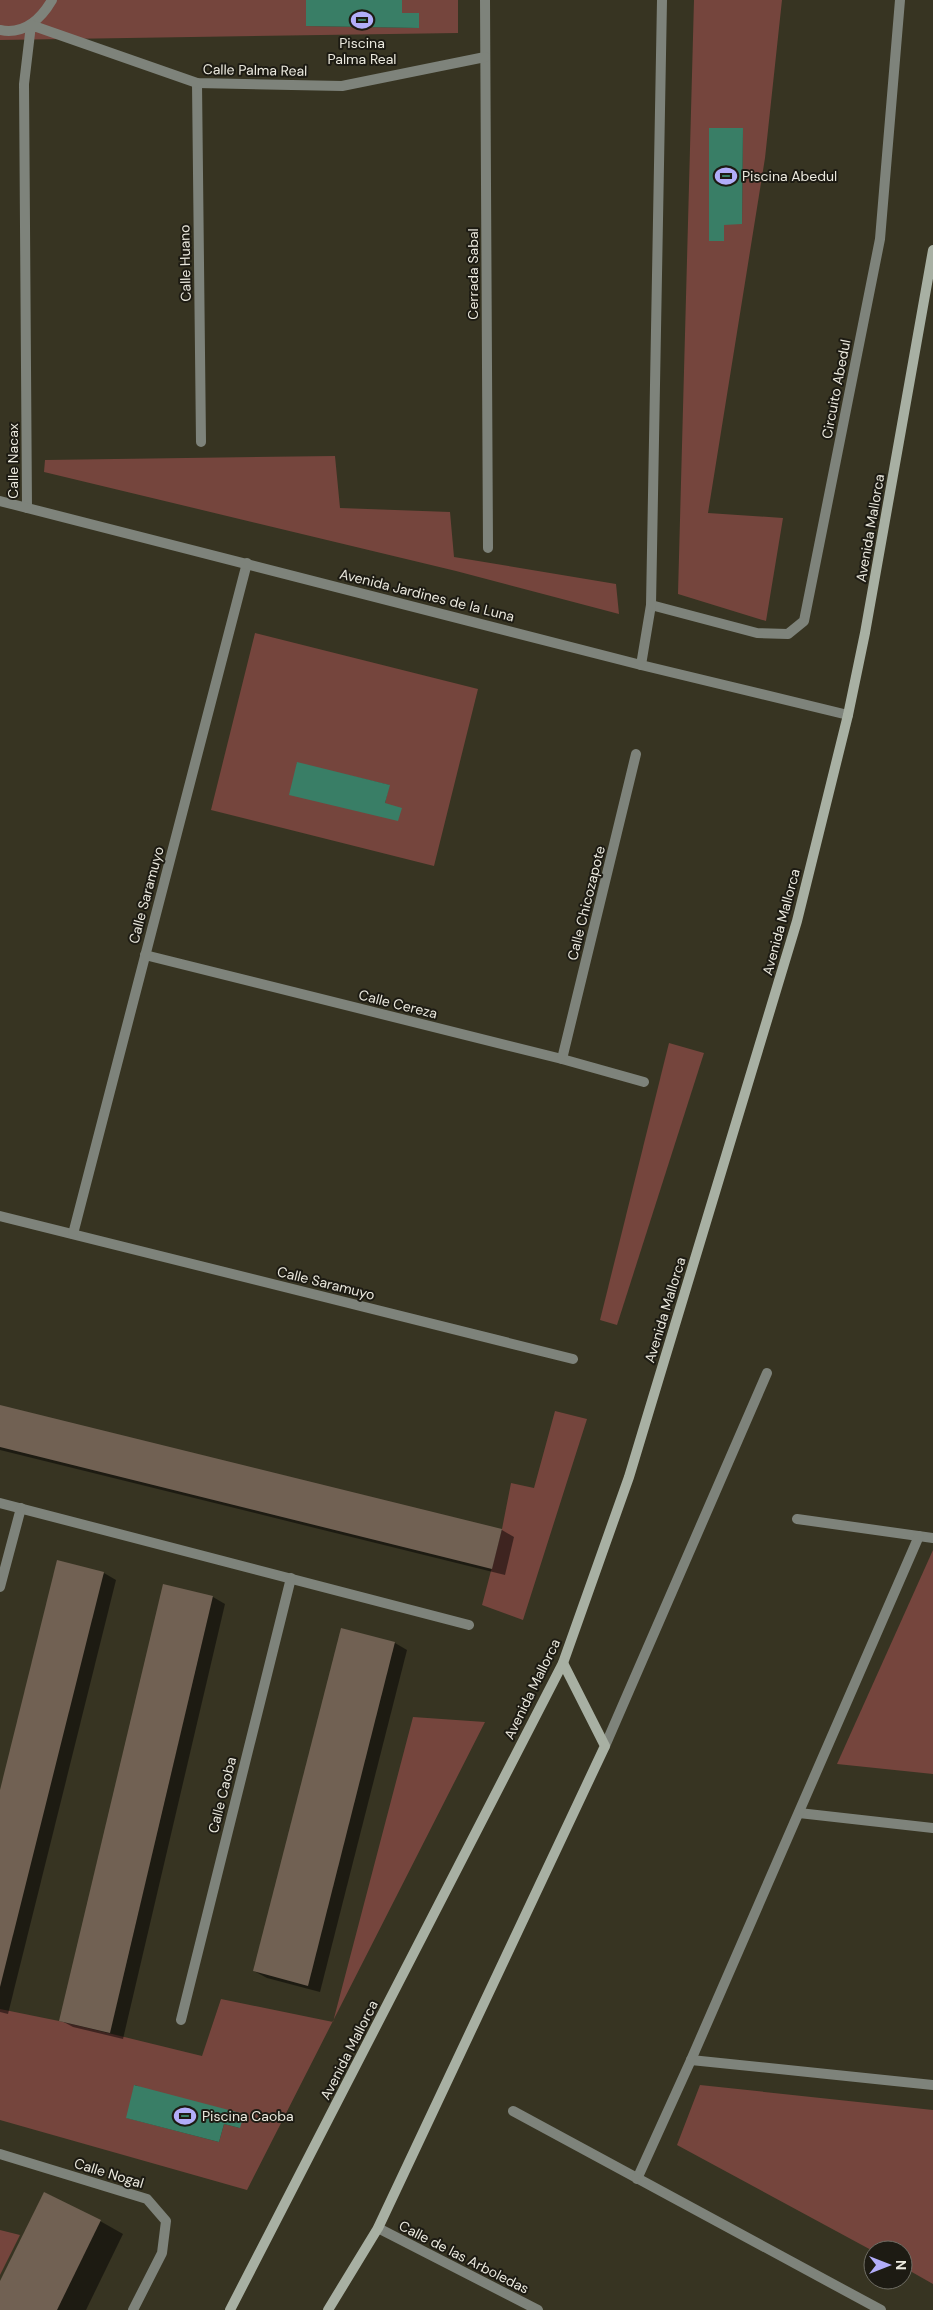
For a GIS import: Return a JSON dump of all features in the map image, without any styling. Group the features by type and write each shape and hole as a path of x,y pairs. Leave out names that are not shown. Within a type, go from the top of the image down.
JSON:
{"main road":[{"name":"Avenida Mallorca","path":"230,2310 563,1663 628,1478 797,921 848,715 865,633 933,250"},
{"path":"328,2310 378,2228 605,1746 563,1663"}],"street":[{"path":"0,30 18,30 31,25 44,14 52,0"},
{"name":"Cerrada Sabal","path":"485,0 488,548"},
{"path":"641,664 651,606 662,0"},
{"name":"Circuito Abedul","path":"651,606 757,633 788,634 804,621 880,239 900,0"},
{"name":"Calle Palma Real","path":"31,25 197,83 342,86 485,57"},
{"name":"Calle Nacax","path":"27,508 24,84 31,25"},
{"name":"Calle Huano","path":"197,83 201,442"},
{"name":"Avenida Jardines de la Luna","path":"0,502 848,715"},
{"name":"Calle Saramuyo","path":"73,1234 247,563"},
{"name":"Calle Chicozapote","path":"562,1059 636,754"},
{"name":"Calle Cereza","path":"145,955 562,1059 644,1082"},
{"name":"Calle Saramuyo","path":"0,1216 573,1359"},
{"path":"605,1746 767,1373"},
{"path":"0,1503 469,1624"},
{"path":"0,1587 21,1508"},
{"path":"797,1519 933,1538"},
{"path":"636,2179 692,2060 918,1536"},
{"name":"Calle Caoba","path":"180,2020 291,1578"},
{"path":"800,1813 933,1828"},
{"path":"692,2060 933,2085"},
{"path":"512,2112 881,2310"},
{"name":"Calle Nogal","path":"0,2154 147,2199 166,2222 162,2253 133,2310"},
{"name":"Calle de las Arboledas","path":"378,2228 538,2310"}],"shaded area":[{"path":"0,0 306,0 306,26 418,28 402,13 402,0 458,0 458,33 0,40"},
{"name":"Piscina Palma Real","path":"306,0 402,0 402,13 419,13 419,28 306,26"},
{"path":"694,0 782,0 765,158 708,513 783,518 766,621 678,594","holes":["710,128 743,128 742,224 724,224"]},
{"name":"Piscina Abedul","path":"709,128 743,128 742,224 724,225 724,241 709,241"},
{"path":"335,456 340,508 450,512 454,557 616,584 619,614 456,571 44,472 45,460"},
{"path":"255,633 478,689 434,866 211,810","holes":["296,763 389,785 385,803"]},
{"path":"297,762 390,785 385,803 402,808 398,821 289,795"},
{"path":"669,1043 704,1053 617,1325 600,1320"},
{"path":"555,1411 587,1419 523,1620 482,1605 502,1529 511,1483 534,1488"},
{"path":"933,1550 933,1774 837,1764"},
{"path":"413,1717 485,1722 334,2020"},
{"path":"221,1999 332,2022 247,2190 0,2120 0,2009 59,2021 202,2056","holes":["135,2085 240,2128 224,2124 219,2142 127,2118"]},
{"name":"Piscina Caoba","path":"134,2085 244,2114 240,2128 224,2124 219,2142 126,2118"},
{"path":"700,2085 933,2110 933,2284 913,2273 913,2240 863,2240 863,2246 677,2145"},
{"path":"0,2230 20,2235 0,2275"}],"building":[{"path":"0,1405 502,1529 492,1569 0,1447"},
{"path":"57,1560 104,1572 0,1987 0,1790"},
{"path":"163,1584 213,1596 110,2033 59,2021"},
{"path":"341,1628 395,1642 308,1986 253,1971"},
{"path":"44,2192 101,2220 57,2310 0,2310 0,2281"}],"place":[{"name":"Piscina Palma Real","path":"362,20"},
{"name":"Piscina Abedul","path":"726,176"},
{"name":"Piscina Caoba","path":"185,2116"}]}
